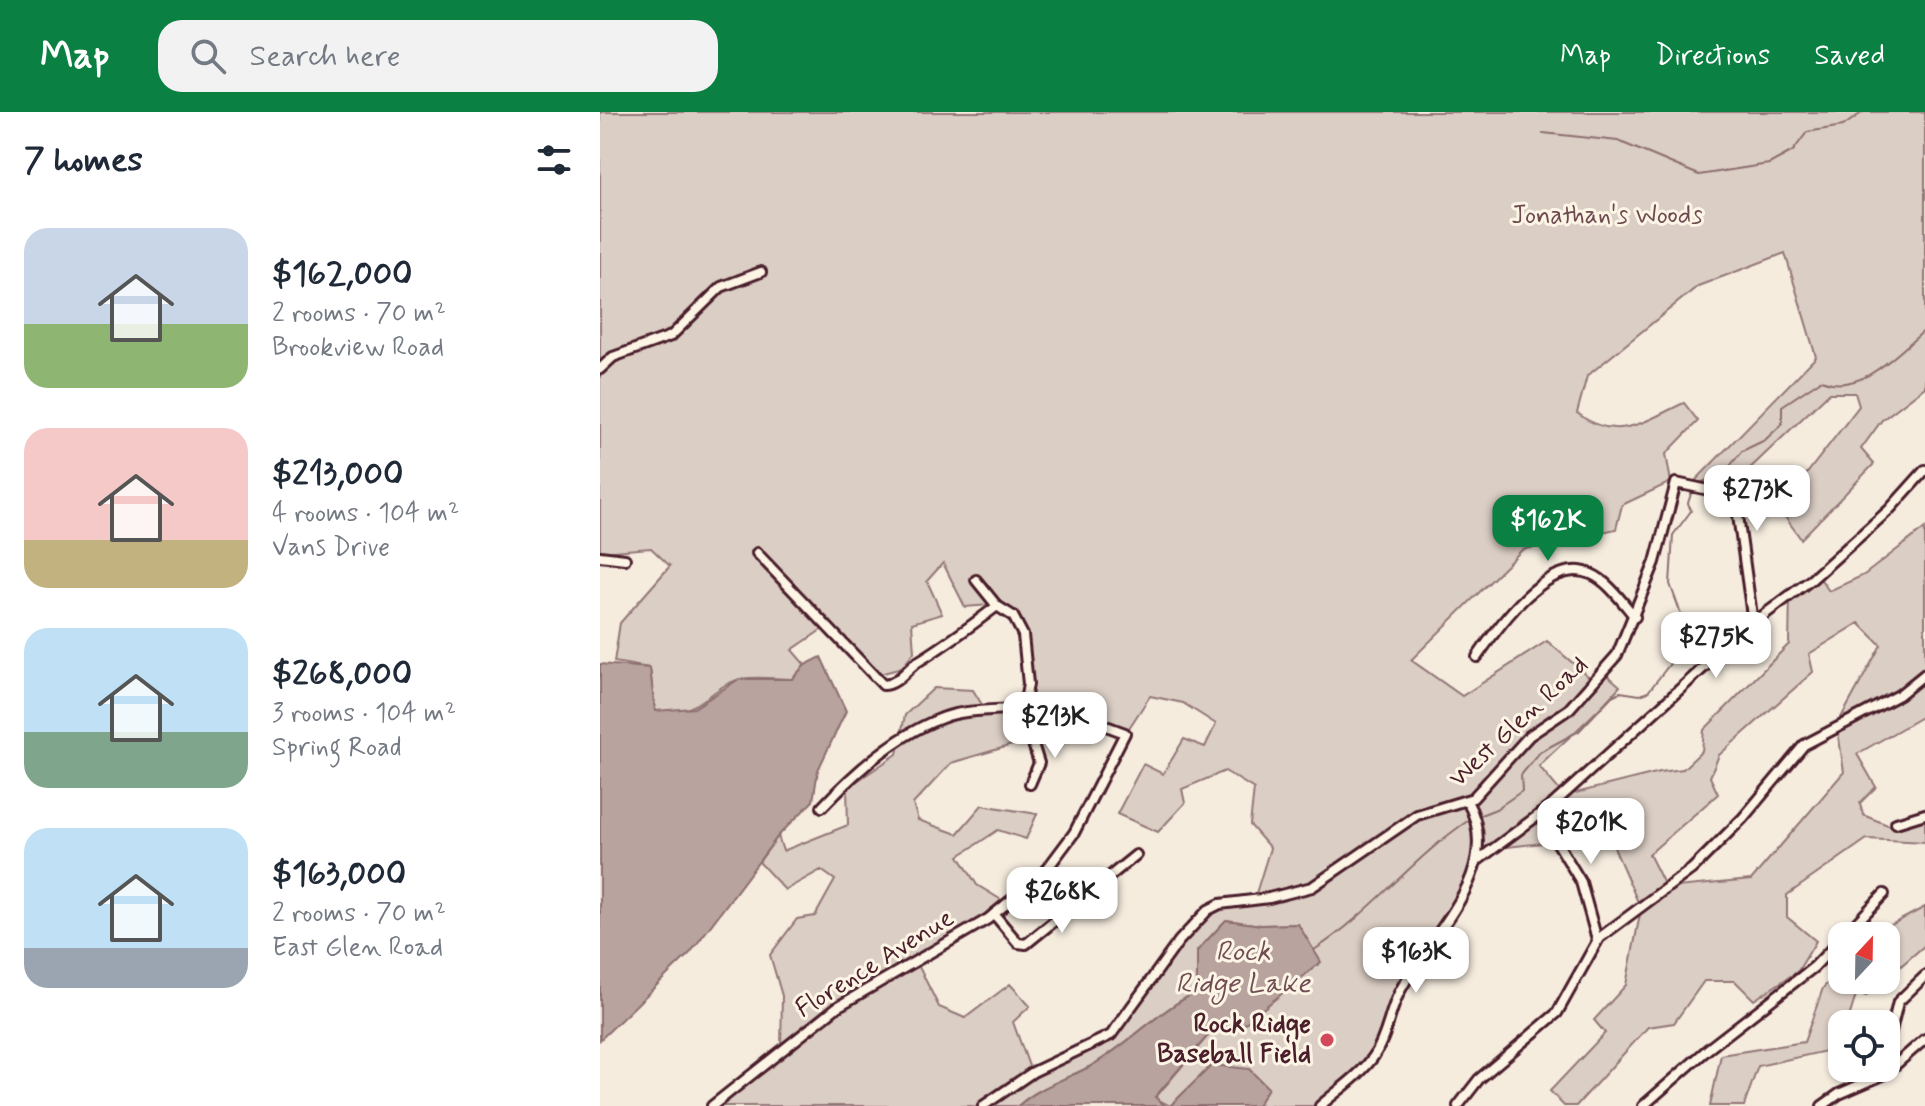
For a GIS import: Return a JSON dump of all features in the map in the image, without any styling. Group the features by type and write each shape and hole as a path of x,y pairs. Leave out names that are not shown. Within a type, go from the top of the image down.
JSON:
{"street":[{"path":"600,369 613,357 671,336 721,287 761,272"},
{"path":"1477,861 1540,814 1753,623 1833,561 1889,510 1925,470"},
{"name":"West Glen Road","path":"983,1106 1033,1072 1111,1035 1131,1013 1160,966 1208,910 1220,904 1312,887 1417,815 1470,806 1529,736 1569,709 1617,655 1655,562 1676,483 1732,495 1736,501 1753,623"},
{"path":"757,553 875,680 889,685 958,639 997,606"},
{"path":"600,556 625,559"},
{"path":"1477,657 1530,591 1574,571 1597,577 1635,617"},
{"path":"976,580 997,606 1013,616 1023,635 1028,684 1023,707 1039,763 1030,784"},
{"path":"1458,1106 1479,1079 1557,1013 1597,940 1692,869 1751,809 1804,745 1899,695 1925,674"},
{"path":"822,807 857,771 896,741 942,717 1023,707"},
{"name":"Florence Avenue","path":"712,1106 837,1007 994,914 1044,873 1060,854 1125,733 1098,723 1029,732"},
{"path":"1320,1106 1374,1055 1399,993 1460,900 1477,861 1476,820 1470,806"},
{"path":"1540,814 1581,882 1597,940"},
{"path":"1896,823 1925,814"},
{"path":"994,914 1018,943 1026,944 1136,855"},
{"path":"1643,1106 1708,1049 1814,967 1884,894"},
{"path":"1896,1010 1898,1002 1925,976"},
{"path":"1900,1063 1925,1039"},
{"path":"1822,1106 1862,1082"}],"green space":[{"name":"Jonathan's Woods","path":"600,112 1925,112 1925,387 1882,420 1861,449 1874,464 1801,539 1773,500 1798,485 1859,406 1855,393 1829,393 1723,494 1692,484 1816,357 1785,253 1698,286 1587,376 1577,413 1591,422 1618,428 1643,422 1684,403 1698,421 1666,454 1671,482 1622,505 1616,529 1522,550 1411,660 1462,696 1547,641 1595,682 1604,672 1620,686 1539,766 1564,796 1683,769 1702,751 1704,730 1789,644 1790,595 1817,574 1829,591 1864,575 1925,528 1925,715 1857,754 1876,787 1860,803 1863,815 1895,828 1925,813 1925,842 1867,839 1787,895 1787,917 1816,941 1798,971 1754,1000 1735,981 1704,981 1674,1023 1648,1027 1576,1106 1564,1106 1550,1091 1605,1033 1594,1020 1626,985 1641,909 1609,836 1487,849 1452,916 1404,983 1375,1057 1323,1106 1257,1106 1268,1088 1212,1065 1170,1106 1155,1098 1211,1032 1243,1025 1298,924 1261,925 1226,920 1197,951 1197,992 1089,1067 1043,1089 1018,1106 712,1106 781,1049 782,996 770,955 797,919 815,916 835,880 821,870 785,890 759,862 778,836 783,851 848,825 847,788 897,754 905,715 934,688 973,690 984,708 1023,703 1022,650 1006,608 1002,604 965,607 943,563 927,581 942,614 912,623 914,652 902,668 876,675 827,626 792,650 805,665 792,679 741,679 694,706 670,712 655,711 650,668 614,662 620,623 670,566 651,548 600,552","holes":["1859,623 1881,645 1837,725 1844,772 1751,880 1666,888 1649,854 1718,794 1710,777 1719,755 1813,672 1809,654","1150,696 1183,703 1216,724 1205,747 1184,739 1163,774 1143,764 1117,814 1158,832 1185,803 1182,789 1225,771 1254,789 1250,825 1270,848 1253,903 1206,913 1119,1030 1033,1077 1013,1022 1030,1006 1010,984 965,1018 939,1007 915,959 1008,904 977,885 959,856 998,830 1026,839 1037,814 982,805 957,834 918,820 913,804 951,763 1080,725 1127,731"]},
{"path":"1925,907 1925,945 1900,967 1900,922 1897,922"},
{"path":"1828,982 1828,994 1856,994 1851,1010 1828,1010 1828,1051 1758,1066 1744,1106 1710,1106 1721,1055 1804,1042 1823,988"}],"water":[{"path":"821,657 846,711 818,770 813,801 778,836 690,953 600,1040 600,664 650,668 655,711 694,708 739,679 792,679 805,665"},
{"name":"Rock Ridge Lake","path":"1226,920 1261,925 1298,924 1321,962 1243,1025 1211,1032 1155,1097 1165,1106 1018,1106 1043,1089 1103,1059 1169,1009 1197,992 1197,951"},
{"name":"Rock Ridge Lake","path":"1212,1065 1249,1069 1268,1088 1257,1106 1170,1106"}],"waterway":[{"path":"1543,133 1618,141 1699,175 1769,164 1793,151 1807,132 1843,126 1863,112"},
{"path":"1701,483 1726,471 1742,451 1765,440 1782,424 1782,406 1821,380 1850,382 1878,370 1925,330"},
{"path":"1478,816 1496,809 1522,791 1521,775 1540,752 1579,731 1612,696 1620,692 1640,695 1648,692 1683,647 1681,614 1670,584 1673,535 1691,511 1688,503 1691,494 1697,491"},
{"path":"1314,950 1355,919 1429,851 1469,820"}],"place":[{"name":"Rock Ridge Baseball Field","path":"1327,1040"}]}
